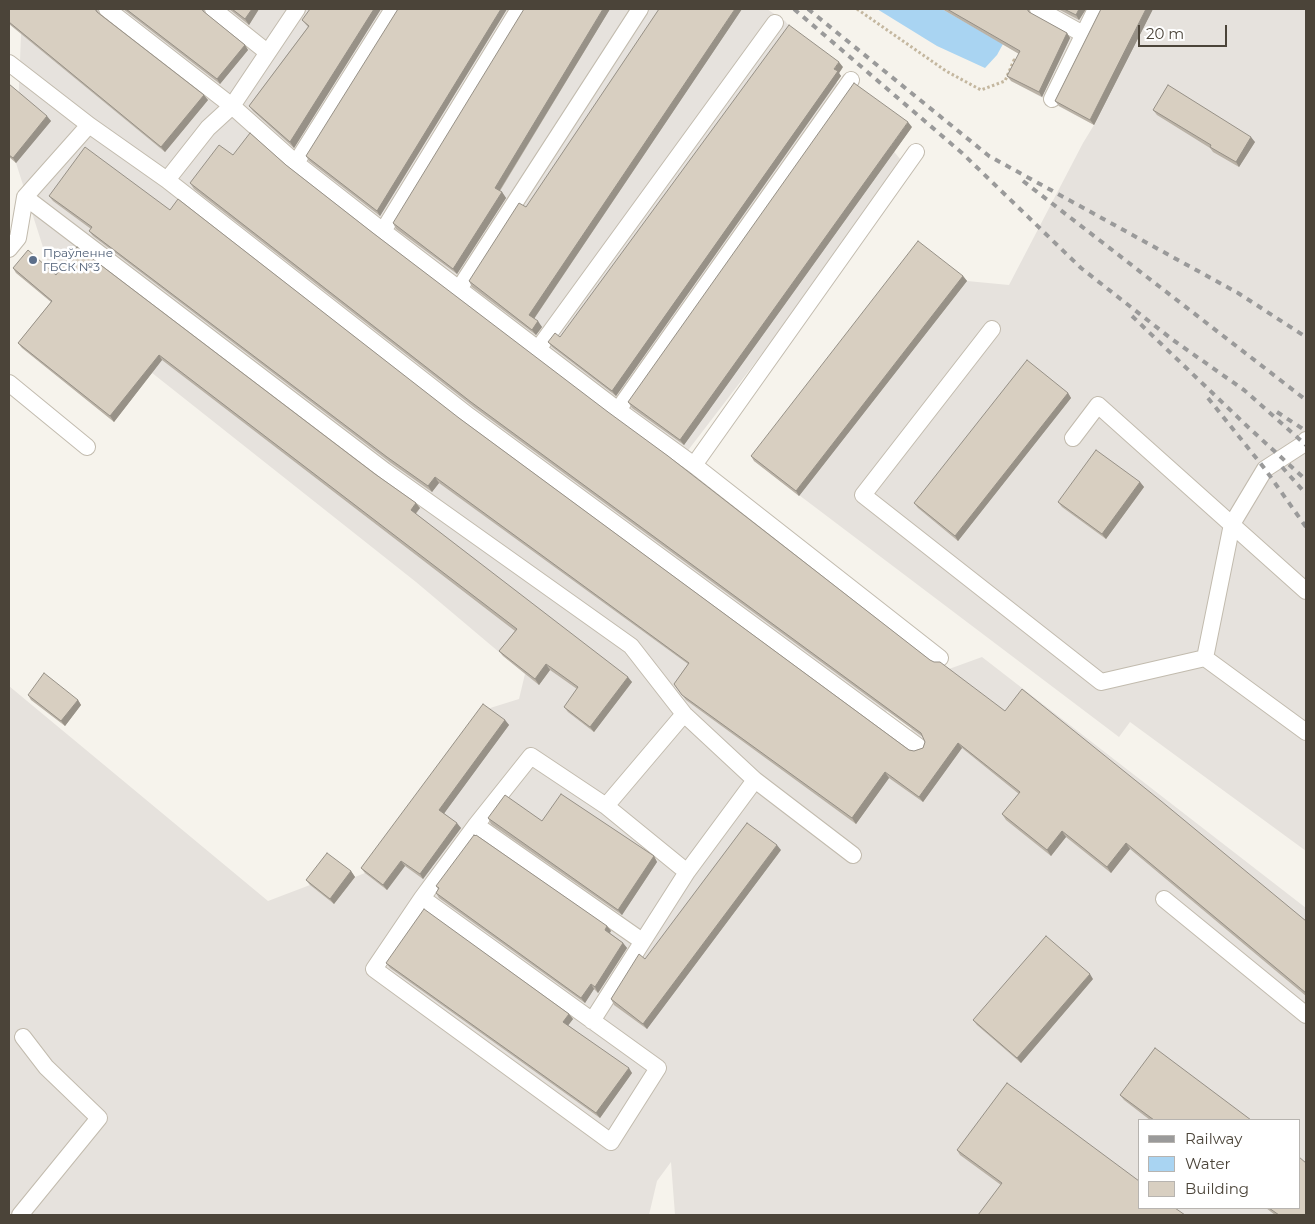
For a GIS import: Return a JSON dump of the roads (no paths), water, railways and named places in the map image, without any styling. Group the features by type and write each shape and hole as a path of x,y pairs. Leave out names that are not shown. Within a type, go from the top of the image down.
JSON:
{"lane":[{"path":"107,9 232,106 296,163 383,231 618,410 694,465 940,658"},
{"path":"213,9 267,52"},
{"path":"167,180 208,128 232,106 298,9"},
{"path":"296,163 393,9"},
{"path":"383,231 519,9"},
{"path":"459,289 640,9"},
{"path":"1038,9 1083,34"},
{"path":"1052,99 1096,9"},
{"path":"538,349 775,23"},
{"path":"9,63 89,125 167,180 469,416 918,747"},
{"path":"618,410 851,80"},
{"path":"9,249 18,238 25,197 89,125"},
{"path":"694,465 916,152"},
{"path":"25,197 386,470 631,646 684,714 755,780 853,856"},
{"path":"992,329 863,495 1101,682 1205,658 1306,732"},
{"path":"9,383 87,448"},
{"path":"1073,438 1098,405 1306,591"},
{"path":"1205,658 1232,524 1266,469 1302,445 1306,440"},
{"path":"606,806 684,714"},
{"path":"422,898 658,1068 611,1142 374,968 422,898 476,825 531,756 606,806 687,872"},
{"path":"592,1021 687,872 755,780"},
{"path":"476,825 642,941"},
{"path":"1164,899 1306,1015"},
{"path":"20,1215 99,1118 46,1067 23,1037"}],"water":[{"path":"877,9 942,9 1003,44 997,55 985,68 937,46"}],"railway":[{"path":"794,9 962,153 1081,268 1173,340 1244,390 1306,445"},
{"path":"808,9 989,156 1238,293 1306,337"},
{"path":"1023,181 1306,400"},
{"path":"1132,316 1306,480"},
{"path":"1208,398 1265,469 1306,527"},
{"path":"1277,412 1306,431"},
{"path":"1282,467 1306,494"}],"place":[{"name":"Праўленне ГБСК №3","path":"33,260"}]}
